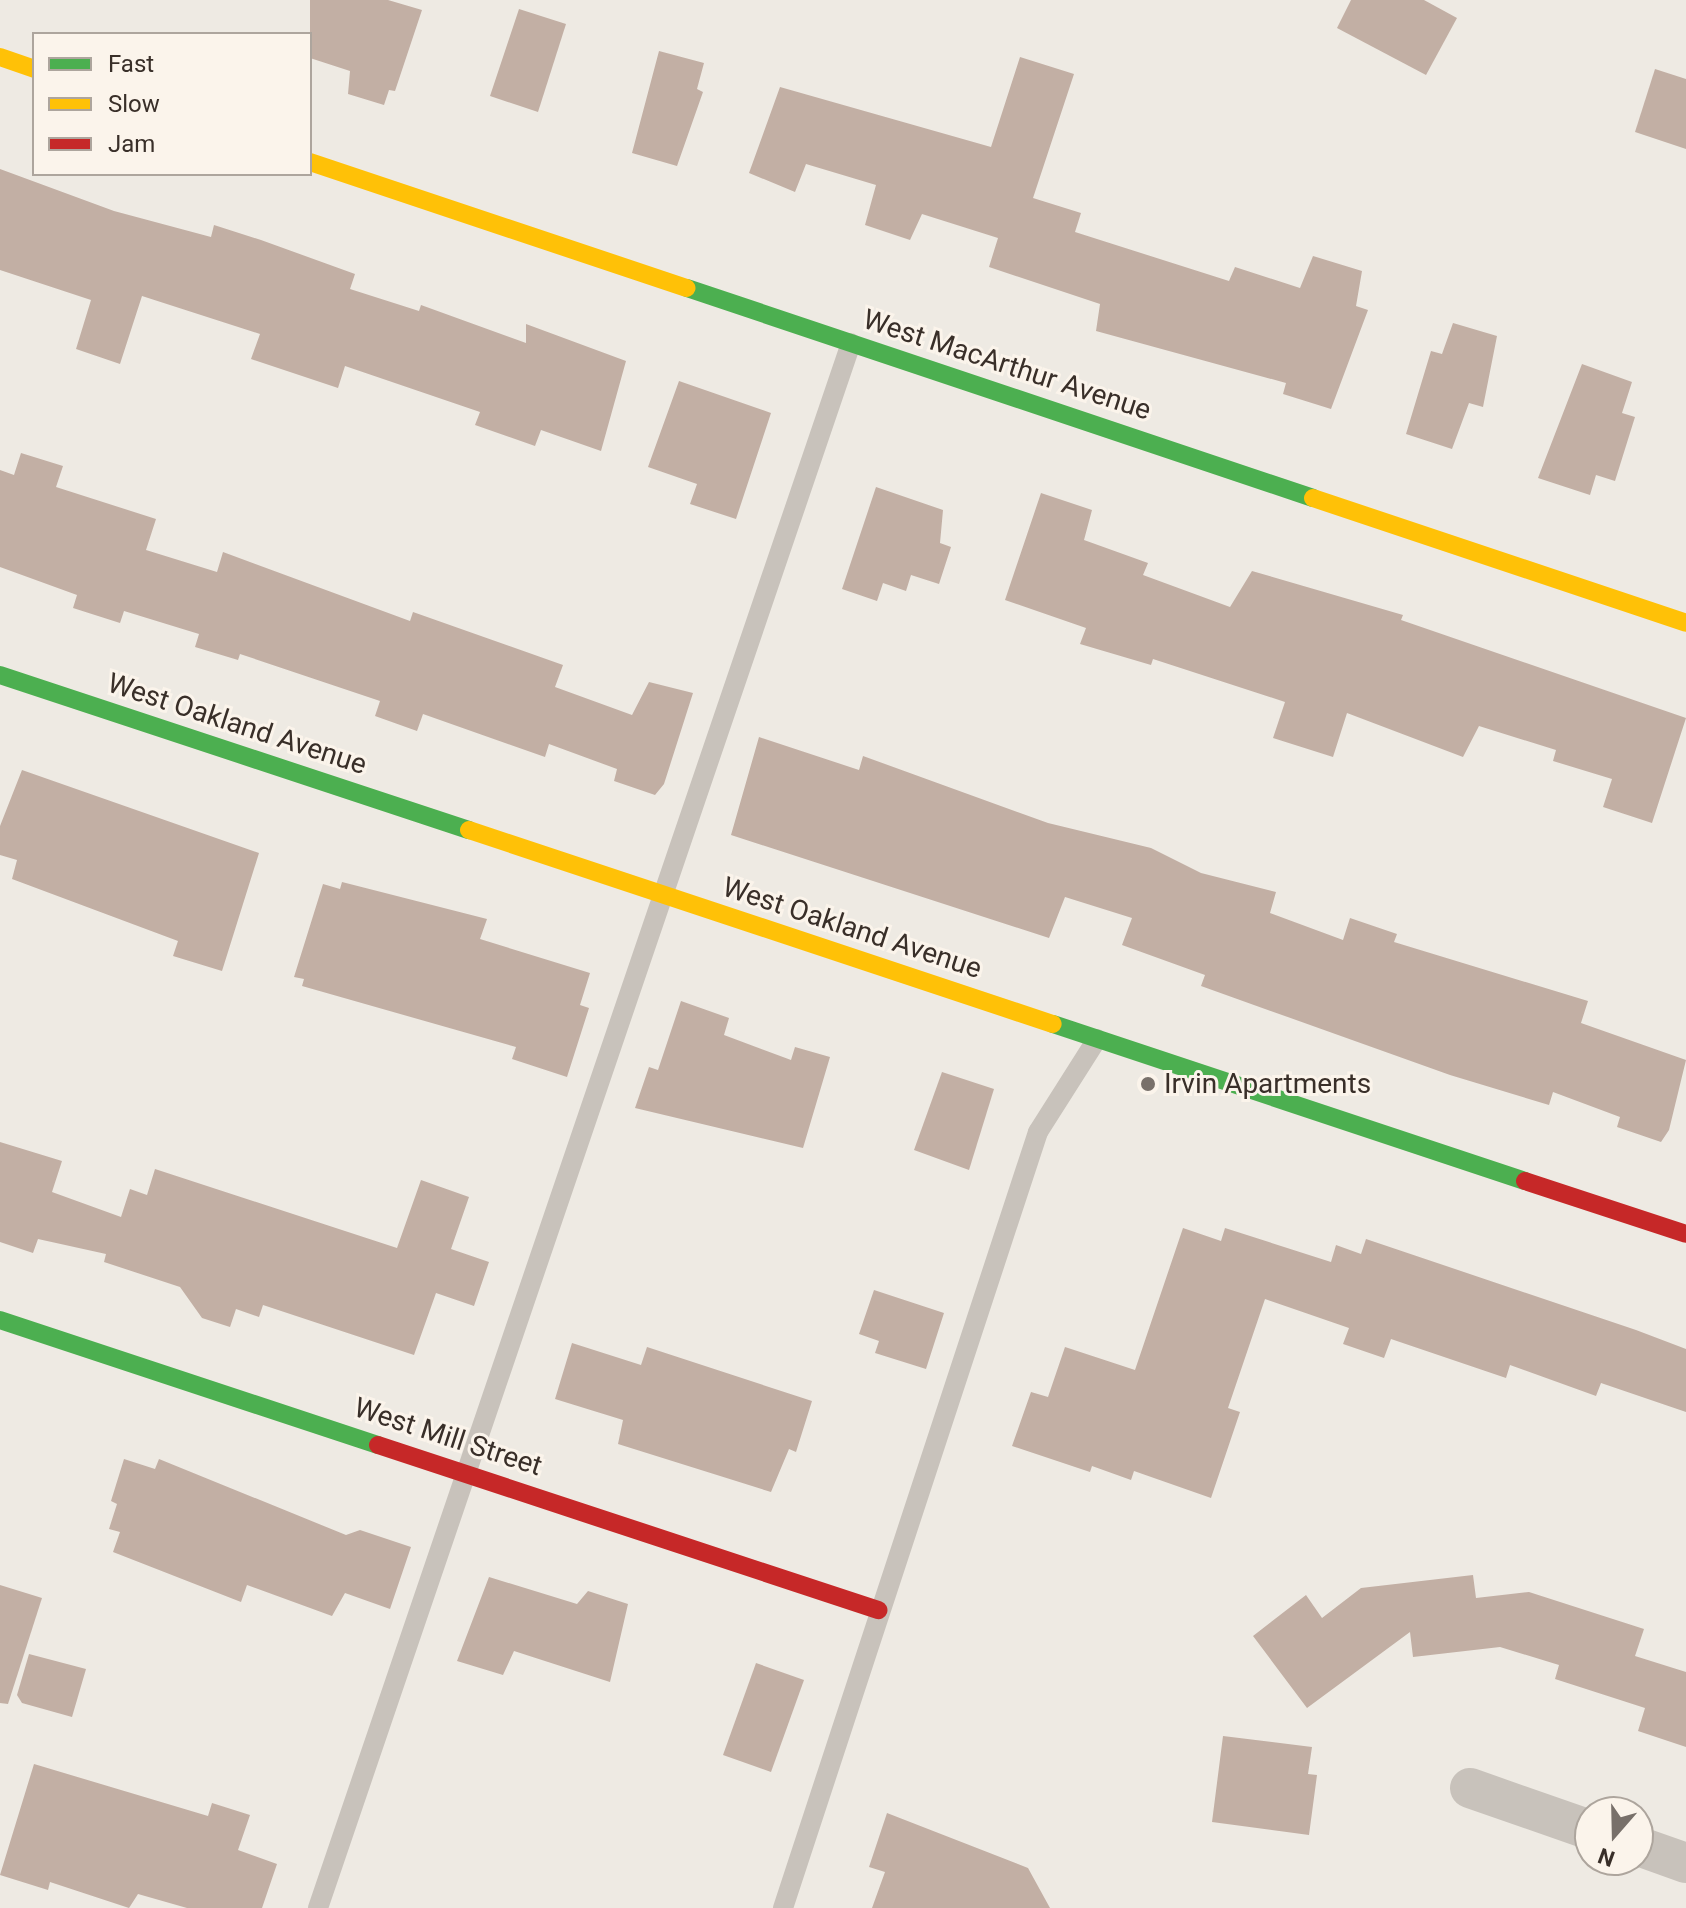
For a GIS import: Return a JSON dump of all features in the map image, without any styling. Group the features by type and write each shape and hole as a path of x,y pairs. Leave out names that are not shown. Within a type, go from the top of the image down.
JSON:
{"main road":[{"path":"0,57 32,68"},
{"name":"West MacArthur Avenue","path":"312,163 1686,623"},
{"name":"West Oakland Avenue","path":"0,675 1686,1234"},
{"name":"West Mill Street","path":"0,1320 878,1610"}],"street":[{"path":"1470,1788 1574,1824"},
{"path":"1654,1852 1686,1863"}],"lane":[{"path":"318,1908 851,343"},
{"path":"783,1908 878,1610 1038,1132 1097,1039"}],"building":[{"path":"310,0 388,0 422,10 395,91 389,90 384,105 348,94 350,71 312,59"},
{"path":"1351,0 1424,0 1457,18 1426,75 1337,28"},
{"path":"519,9 566,24 538,112 490,96"},
{"path":"659,51 704,63 697,89 703,92 677,166 632,153"},
{"path":"1020,57 1074,74 1033,198 1081,213 1075,232 1229,281 1235,267 1300,288 1313,256 1362,271 1356,306 1368,310 1331,409 1283,394 1286,383 1096,331 1100,304 989,267 998,238 922,214 910,240 865,225 876,185 806,164 795,192 749,173 780,87 991,147"},
{"path":"1655,69 1686,79 1686,149 1635,132"},
{"path":"0,169 114,211 211,237 214,225 261,240 355,274 350,289 419,311 421,305 526,343 526,324 626,361 601,451 541,430 535,446 475,425 480,412 345,366 338,388 251,359 260,334 142,296 120,364 76,349 91,300 0,270"},
{"path":"1453,323 1497,336 1483,407 1469,403 1452,449 1406,434 1431,351 1442,354"},
{"path":"1582,364 1632,382 1622,413 1635,417 1615,481 1596,475 1590,495 1538,478"},
{"path":"679,381 771,413 736,519 690,504 697,484 648,467"},
{"path":"21,453 63,466 56,487 156,519 146,550 217,572 223,552 410,621 413,612 563,665 555,687 632,715 649,682 693,693 664,784 655,795 614,781 617,769 549,744 545,757 423,714 417,731 375,716 380,701 240,654 238,660 195,647 199,634 124,611 120,623 73,608 77,595 0,567 0,470 14,475"},
{"path":"876,487 943,510 940,543 951,547 939,584 911,575 906,591 883,583 877,601 842,589"},
{"path":"1041,493 1092,510 1084,540 1148,563 1143,575 1230,607 1252,571 1403,615 1401,620 1686,718 1652,823 1603,807 1612,779 1553,761 1556,750 1479,726 1463,757 1347,713 1333,757 1273,738 1285,702 1153,659 1151,665 1080,644 1086,628 1005,600"},
{"path":"759,737 859,770 863,756 1048,823 1151,848 1201,873 1276,892 1270,913 1343,940 1350,918 1397,934 1394,942 1588,1001 1581,1023 1686,1060 1669,1130 1661,1142 1617,1127 1620,1117 1553,1092 1549,1105 1450,1075 1201,986 1205,975 1122,945 1132,918 1065,897 1049,938 731,835"},
{"path":"22,770 259,853 222,971 173,956 178,941 12,879 17,860 0,855 0,826"},
{"path":"342,882 487,919 480,939 590,973 580,1005 589,1008 567,1077 512,1059 516,1047 302,986 304,979 294,977 323,884 340,889"},
{"path":"681,1001 729,1018 724,1035 791,1060 795,1047 830,1057 803,1148 635,1108 649,1067 658,1070"},
{"path":"942,1072 994,1089 969,1170 914,1150"},
{"path":"0,1142 62,1161 52,1192 121,1217 130,1189 147,1195 155,1169 397,1248 421,1180 469,1197 451,1249 489,1262 474,1306 436,1293 414,1355 263,1305 259,1317 236,1309 230,1327 202,1318 180,1287 104,1262 106,1254 38,1239 33,1253 0,1242"},
{"path":"1183,1228 1221,1241 1225,1228 1331,1262 1336,1245 1361,1254 1366,1239 1636,1330 1686,1349 1686,1412 1601,1383 1596,1396 1510,1365 1506,1378 1391,1339 1384,1358 1343,1344 1349,1328 1265,1299 1228,1408 1240,1412 1211,1498 1134,1471 1131,1480 1092,1466 1090,1472 1012,1446 1031,1392 1048,1397 1065,1347 1135,1370"},
{"path":"874,1290 944,1313 926,1369 875,1353 879,1341 859,1334"},
{"path":"572,1343 641,1365 647,1347 812,1401 796,1452 789,1449 771,1492 618,1444 623,1420 555,1399"},
{"path":"124,1459 155,1469 159,1459 346,1535 360,1530 411,1547 390,1609 345,1593 332,1616 247,1585 241,1602 113,1552 120,1532 109,1529 117,1504 111,1501"},
{"path":"1473,1575 1476,1598 1529,1592 1644,1629 1635,1656 1686,1672 1686,1747 1638,1731 1645,1708 1555,1679 1559,1665 1500,1647 1413,1657 1410,1632 1307,1708 1253,1636 1306,1595 1322,1618 1361,1588"},
{"path":"489,1577 577,1604 588,1591 628,1604 610,1682 514,1651 503,1675 457,1661"},
{"path":"0,1585 42,1598 8,1704 0,1703"},
{"path":"29,1654 86,1669 72,1717 22,1703 17,1695"},
{"path":"756,1663 804,1680 771,1772 723,1755"},
{"path":"1223,1736 1312,1747 1308,1774 1317,1775 1309,1835 1212,1822"},
{"path":"34,1764 208,1816 212,1803 250,1815 238,1850 277,1864 262,1908 187,1908 138,1894 129,1908 50,1882 48,1890 0,1875"},
{"path":"887,1813 1028,1868 1050,1908 872,1908 885,1872 869,1867"}],"traffic: fast":[{"path":"687,288 1313,498"},
{"path":"0,675 469,830"},
{"path":"1053,1024 1525,1181"},
{"path":"0,1320 378,1445"}],"traffic: slow":[{"path":"0,57 32,68"},
{"path":"312,163 687,288"},
{"path":"1313,498 1686,623"},
{"path":"469,830 1053,1024"}],"traffic: jam":[{"path":"1525,1181 1686,1234"},
{"path":"378,1445 878,1610"}],"place":[{"name":"Irvin Apartments","path":"1148,1084"}]}
